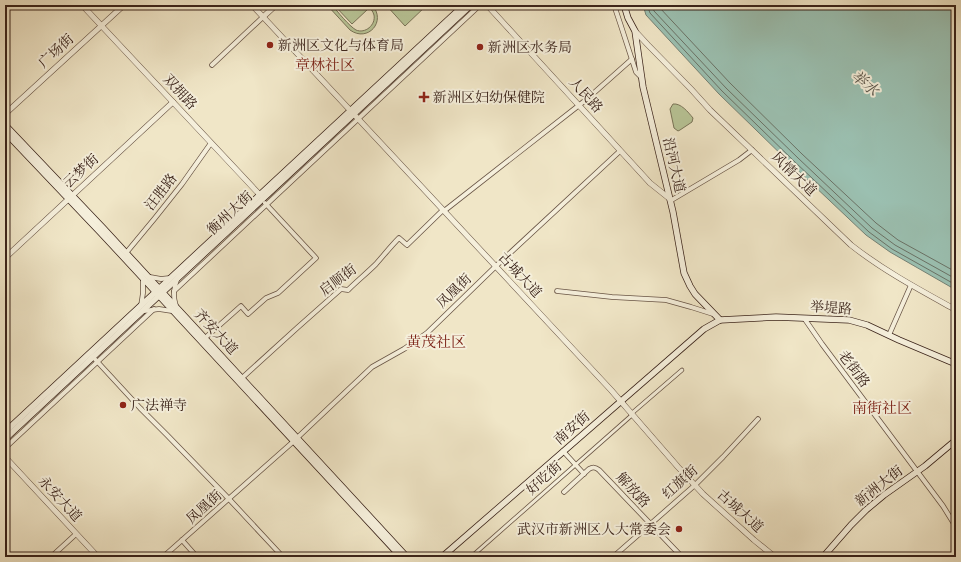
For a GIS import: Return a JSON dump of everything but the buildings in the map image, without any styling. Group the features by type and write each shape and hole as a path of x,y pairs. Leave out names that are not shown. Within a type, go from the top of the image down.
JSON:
{"main road":[{"name":"衡州大街","path":"354,115 464,5"},
{"name":"衡州大街","path":"5,432 174,278 263,200 471,5"},
{"name":"沿河大道","path":"624,5 628,18 635,31 643,87 670,200 683,268 688,282 695,294 720,320"},
{"name":"齐安大道","path":"5,125 70,197 407,557"},
{"name":"齐安大道","path":"5,132 126,253 145,277"},
{"name":"衡州大街","path":"5,439 93,357 141,309"},
{"name":"齐安大道","path":"175,309 205,338 242,378 400,557"},
{"name":"举堤路","path":"720,320 776,317 849,320 867,325 956,364"},
{"name":"南安街","path":"442,557 704,329 720,320"},
{"name":"新洲大街","path":"823,557 866,510 955,441"}],"street":[{"name":"双拥路","path":"82,5 316,258 278,293 266,298 248,314 241,306 205,338"},
{"name":"广场街","path":"5,114 124,5"},
{"name":"古城大道","path":"252,5 611,390 678,468 774,557"},
{"path":"212,65 276,5"},
{"path":"174,291 263,200 354,115 480,5"},
{"name":"人民路","path":"488,5 650,183 670,200"},
{"path":"614,5 636,72 642,78"},
{"name":"风情大道","path":"635,31 710,110 852,245 881,267 956,310"},
{"name":"启顺街","path":"242,378 341,290 348,290 399,238 407,245 444,211 579,105 632,59"},
{"name":"云梦街","path":"5,258 173,102"},
{"name":"汪胜路","path":"126,253 182,184 211,143"},
{"name":"凤凰街","path":"163,557 296,439 372,367 404,349 427,333 620,150"},
{"path":"670,200 739,160 752,150"},
{"path":"145,277 158,279 174,278 175,309 141,309 145,277"},
{"path":"889,335 912,285"},
{"path":"558,291 612,297 666,300 716,315"},
{"path":"5,448 154,309"},
{"name":"老街路","path":"804,318 943,506 956,527"},
{"path":"93,357 283,557"},
{"name":"好吃街","path":"470,557 682,370"},
{"name":"红旗街","path":"613,557 695,485 758,419"},
{"path":"563,451 584,474 564,492"},
{"name":"永安大道","path":"5,457 98,557"},
{"name":"解放路","path":"584,474 592,468 598,469 682,557"},
{"path":"51,557 76,534"},
{"path":"182,540 197,557"}],"shaded area":[{"path":"327,5 332,5 356,30 363,31 372,25 374,14 367,5 372,5 376,11 376,23 369,32 363,34 357,33 350,30"},
{"path":"334,5 365,5 368,9 352,24"},
{"path":"386,5 427,5 405,26"},
{"path":"673,104 682,106 693,118 692,122 678,131 674,128 670,109"}],"water":[{"name":"举水","path":"643,5 956,5 956,290 890,252 866,235 719,94 646,15"}],"place":[{"name":"新洲区文化与体育局","path":"270,45"},
{"name":"新洲区水务局","path":"480,47"},
{"name":"新洲区妇幼保健院","path":"424,97"},
{"name":"广法禅寺","path":"123,405"},
{"name":"武汉市新洲区人大常委会","path":"679,529"}],"district":[{"name":"章林社区","path":"325,65"},
{"name":"黄茂社区","path":"436,342"},
{"name":"南街社区","path":"882,408"}]}
